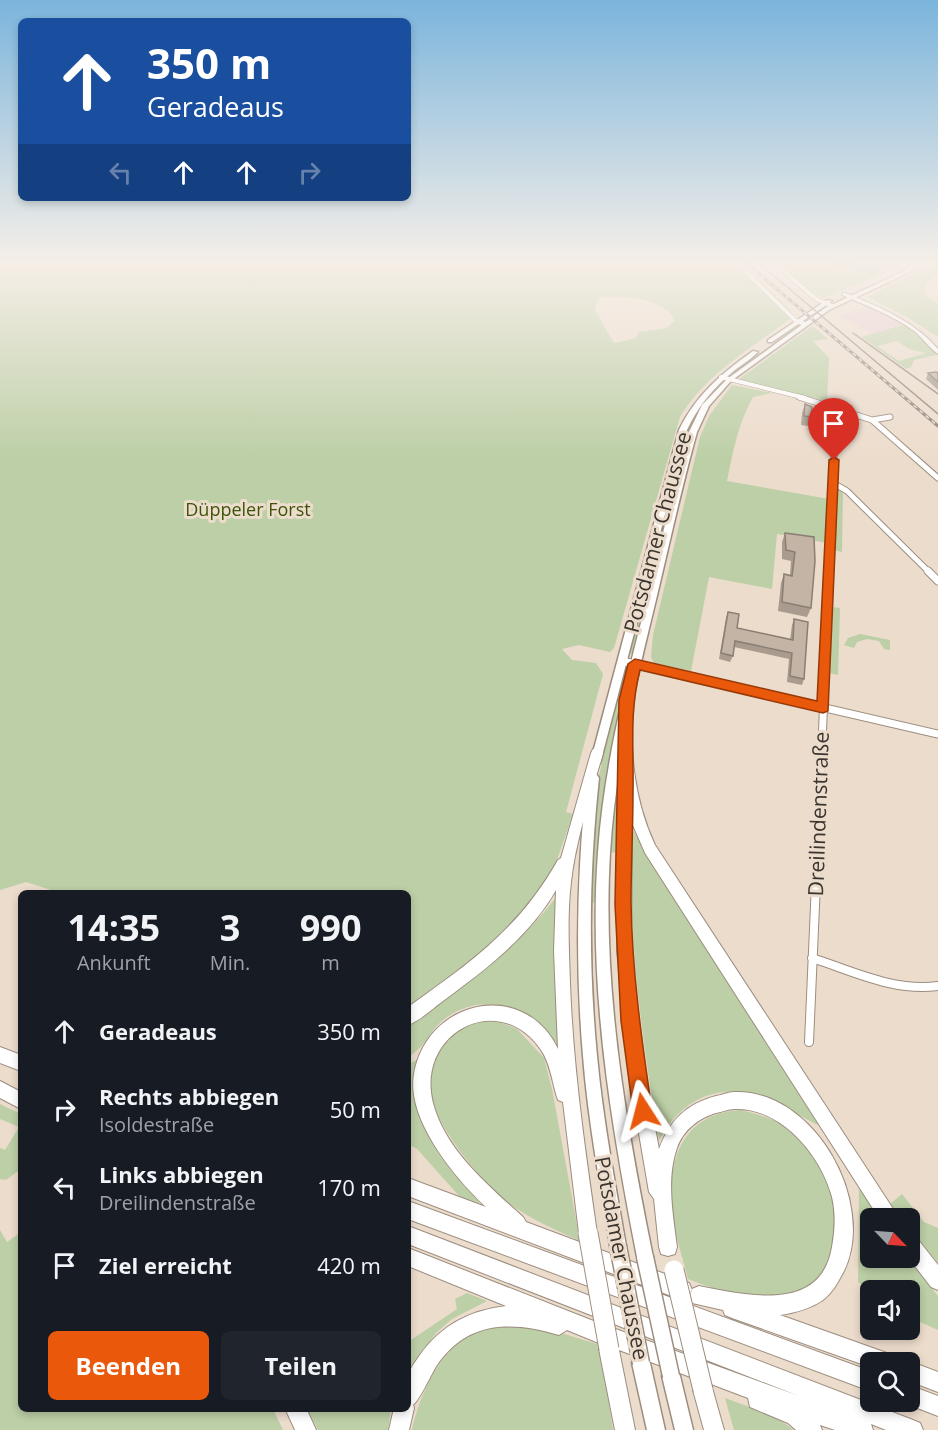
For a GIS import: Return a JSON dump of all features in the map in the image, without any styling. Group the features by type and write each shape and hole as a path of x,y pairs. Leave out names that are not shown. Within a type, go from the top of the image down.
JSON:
{"highway":[{"path":"626,700 623,904 630,1021 649,1147 668,1247 714,1430"},
{"path":"597,753 570,850 564,884 562,963 566,1052 575,1142 588,1233 625,1430"},
{"path":"626,781 640,828 650,849 883,1208"},
{"path":"411,1015 488,958 525,923 542,903 570,850"},
{"path":"524,1229 469,1178 444,1145 432,1123 424,1100 422,1079 426,1058 435,1039 452,1023 477,1013 502,1013 527,1024 546,1043 554,1060 575,1142"},
{"path":"0,1055 18,1062"},
{"path":"0,1084 18,1089"},
{"path":"0,1089 18,1099"},
{"path":"668,1247 662,1201 664,1162 680,1124 696,1111 728,1101 762,1105 796,1125 814,1143 827,1162 843,1199 845,1232 839,1262 824,1286 802,1301 775,1307 760,1307 699,1296"},
{"path":"411,1188 860,1353"},
{"path":"411,1211 860,1377"},
{"path":"411,1237 913,1430"},
{"path":"411,1258 591,1330 863,1430"},
{"path":"920,1258 938,1280"},
{"path":"411,1391 422,1369 444,1341 463,1328 487,1318 520,1314 583,1333 591,1330"},
{"path":"920,1375 938,1382"},
{"path":"731,1383 758,1401 795,1416 812,1430"},
{"path":"920,1399 938,1406"},
{"path":"297,1412 306,1430"},
{"path":"399,1430 403,1412"}],"main road":[{"name":"Potsdamer Chaussee","path":"656,1430 618,1246 594,1097 584,976 585,861 597,753 683,430 693,409 725,378 789,327"},
{"name":"Potsdamer Chaussee","path":"684,1430 645,1257 616,1097 603,968 605,840 614,761 626,700 693,432 709,401 725,378 801,327"},
{"path":"914,327 938,352"},
{"path":"917,327 938,343"}],"street":[{"path":"725,378 836,406 872,420 938,478"},
{"name":"Dreilindenstraße","path":"808,1042 836,406"},
{"path":"872,420 890,417"},
{"path":"833,483 847,490 938,580"},
{"path":"622,661 938,734"},
{"path":"812,958 901,984 938,986"}],"shaded area":[{"path":"859,327 899,327 874,335"}],"green space":[{"name":"Düppeler Forst","path":"0,327 605,327 614,343 636,338 639,332 668,327 779,327 716,375 680,417 614,648 610,652 579,645 562,649 572,660 596,663 603,674 566,812 573,814 551,877 498,941 416,1004 411,1003 411,890 51,890 26,882 0,890"},
{"path":"811,327 828,339 813,341 829,358 827,401 738,380"},
{"path":"898,327 906,327 921,337 937,355 914,360 911,367 906,369 861,337","holes":["897,341 909,349 926,353 899,361 877,346"]},
{"path":"922,327 938,327 938,337"},
{"path":"719,381 723,382 703,406 634,654 628,653 684,434 690,421"},
{"path":"732,385 772,393 753,397 740,428 727,481 829,499 827,543 777,534 772,589 709,577 691,671 654,663 651,657 653,635 700,437 709,416"},
{"path":"836,491 843,491 842,552 834,550"},
{"path":"832,607 840,608 838,675 830,673"},
{"path":"860,634 890,640 890,650 884,649 879,641 867,639 857,642 854,648 844,645 848,638"},
{"path":"622,673 628,674 606,785 598,903 588,902 597,784"},
{"path":"618,778 618,853 611,852"},
{"path":"632,829 824,1128 757,1095 723,1092 693,1102 680,1112 659,1141 637,986 632,907"},
{"path":"558,895 559,1052 545,1031 520,1011 494,1004 480,1004 467,1007 442,1021 419,1049 411,1055 411,1024 488,966 524,934"},
{"path":"495,1020 517,1029 544,1058 552,1089 580,1241 528,1216 500,1196 456,1146 432,1101 429,1087 430,1075 437,1056 447,1040 460,1029"},
{"path":"419,1059 413,1077 414,1096 419,1115 441,1154 480,1200 479,1203 460,1197 417,1149 411,1146 411,1063"},
{"path":"0,1104 18,1113 18,1127 0,1119"},
{"path":"741,1110 772,1120 799,1137 813,1154 832,1198 835,1223 834,1246 826,1268 812,1285 791,1296 778,1299 752,1298 725,1292 688,1279 674,1225 672,1184 674,1165 689,1133 702,1122 719,1114"},
{"path":"18,1129 18,1171 6,1180 0,1179 0,1148 5,1150"},
{"path":"859,1183 874,1208 860,1208 860,1268 916,1268 938,1296 938,1330 920,1322 920,1280 860,1280 860,1284 858,1282"},
{"path":"902,1194 913,1208 893,1208 890,1204"},
{"path":"920,1217 924,1222 938,1228 938,1263 920,1241"},
{"path":"0,1230 7,1242 18,1234 18,1412 274,1412 283,1430 0,1430"},
{"path":"467,1293 487,1301 452,1319 436,1333 411,1369 411,1340 457,1309 455,1299"},
{"path":"529,1323 600,1345 613,1430 412,1430 429,1382 438,1366 461,1340 476,1330 492,1325"},
{"path":"725,1398 774,1416 794,1430 734,1430"},
{"path":"309,1412 391,1412 388,1430 318,1430"}],"building":[{"path":"928,373 938,373 938,382"},
{"path":"805,404 812,407 811,417 804,416"},
{"path":"785,533 814,537 815,561 811,608 782,602 784,574 792,576 795,552 786,550"},
{"path":"728,612 739,614 737,628 793,640 794,619 808,622 804,679 790,676 792,653 735,641 733,656 721,653"}],"tram line":[{"path":"834,327 938,414"},
{"path":"853,333 938,394"}],"railway":[{"path":"821,327 938,426"}],"route":[{"path":"643,1111 630,1021 623,904 626,781 624,740 626,700 635,664 823,707 834,460"}]}
